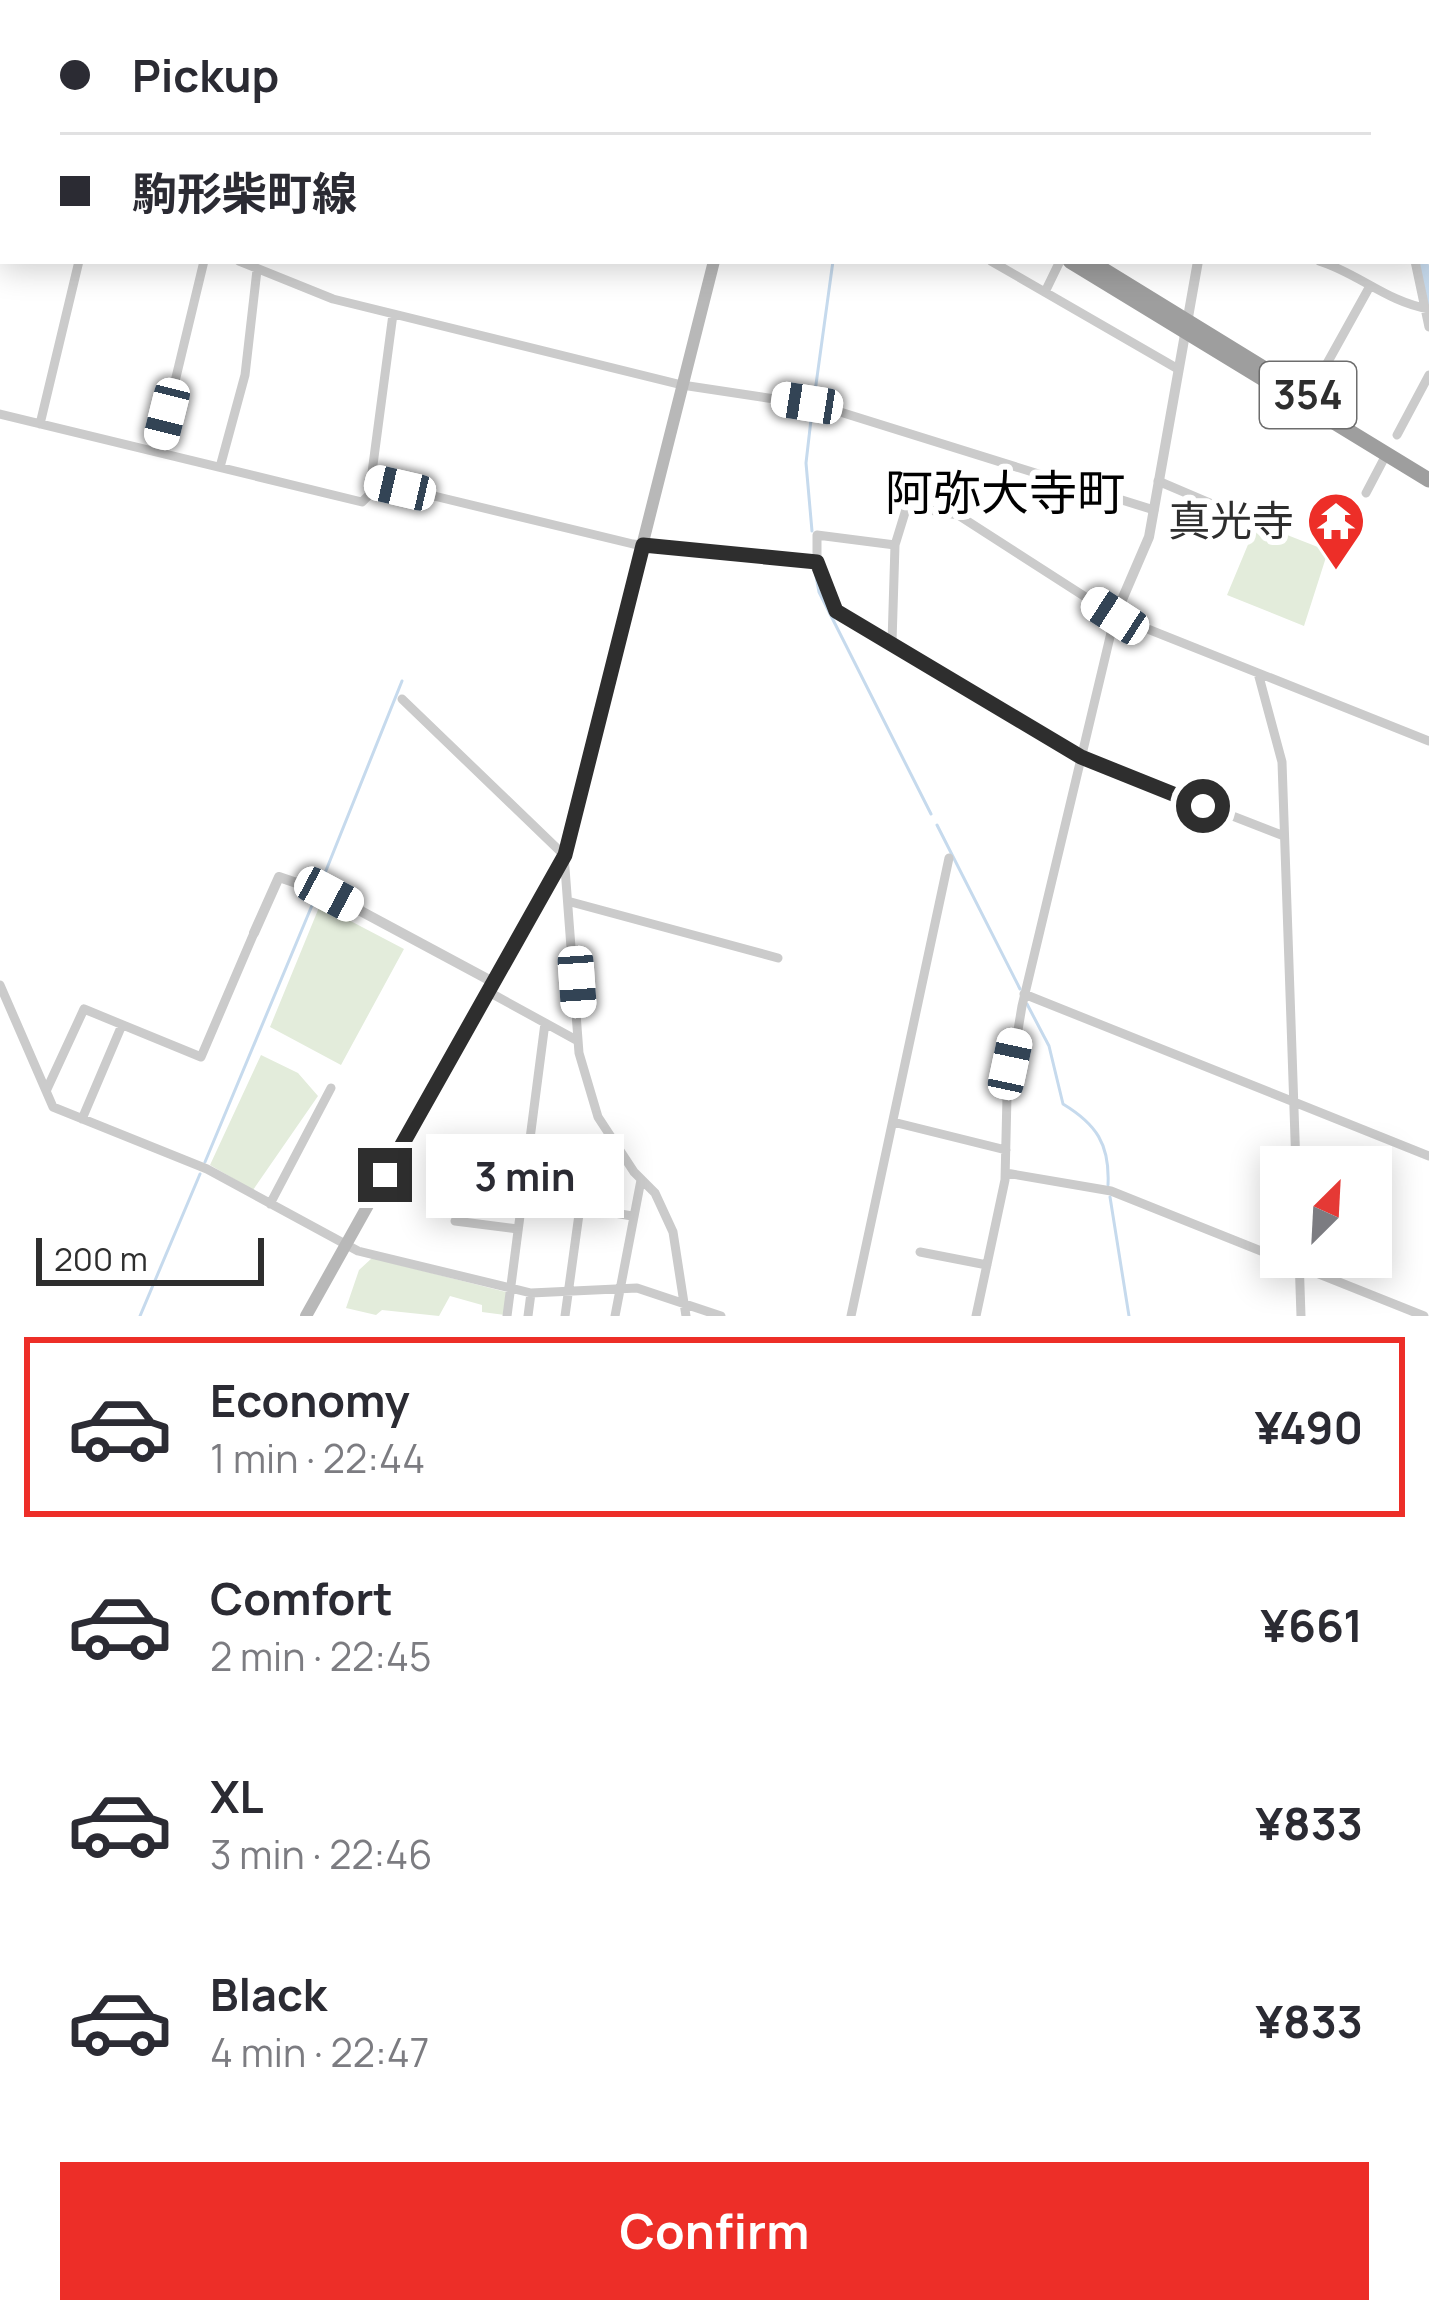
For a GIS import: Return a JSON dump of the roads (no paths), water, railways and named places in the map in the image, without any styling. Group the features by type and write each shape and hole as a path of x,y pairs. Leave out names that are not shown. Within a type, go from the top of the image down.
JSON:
{"highway":[{"name":"354","path":"1075,264 1429,470"},
{"name":"354","path":"1093,264 1429,480"}],"main road":[{"path":"306,1316 565,855 712,264"}],"street":[{"path":"40,424 78,264"},
{"path":"158,452 203,264"},
{"path":"245,264 319,295 393,314 682,385 821,406 1154,510"},
{"path":"996,264 1178,369"},
{"path":"1045,292 1059,264"},
{"path":"976,1316 1006,1173 1010,1064 1024,994 1115,616 1144,555 1197,264"},
{"path":"1325,264 1426,308"},
{"path":"1416,264 1429,327"},
{"path":"220,467 244,375 257,270"},
{"path":"1315,385 1370,286"},
{"path":"0,414 362,502 370,495 393,314"},
{"path":"1397,435 1429,375"},
{"path":"1366,493 1387,453"},
{"path":"371,481 643,545 817,562"},
{"path":"1158,481 1252,521"},
{"path":"892,642 895,545 908,506 946,510 1115,616 1429,741"},
{"path":"895,545 817,535 817,562 836,611 1081,757 1284,836"},
{"path":"1258,673 1281,757 1295,1146"},
{"path":"402,699 565,855 578,1041 598,1118 660,1202 673,1232 686,1316"},
{"path":"851,1316 949,858"},
{"path":"47,1089 84,1009 201,1057 279,877 329,894 578,1041"},
{"path":"571,902 778,958"},
{"path":"0,986 53,1107 207,1169 346,1245 510,1290 567,1294 617,1288 686,1302 721,1316"},
{"path":"1024,994 1429,1156"},
{"path":"506,1316 545,1023"},
{"path":"82,1119 122,1025"},
{"path":"270,1204 331,1088"},
{"path":"893,1122 1006,1150"},
{"path":"1006,1173 1111,1191 1260,1247"},
{"path":"615,1316 641,1180"},
{"path":"565,1316 580,1207 632,1216"},
{"path":"454,1221 518,1229"},
{"path":"920,1252 987,1265"},
{"path":"1300,1278 1301,1316"},
{"path":"1336,1278 1424,1316"},
{"path":"528,1316 531,1293"}],"waterway":[{"path":"814,399 833,264"},
{"path":"1422,264 1429,304"},
{"path":"812,411 806,463 812,531"},
{"path":"815,571 819,592 931,814"},
{"path":"321,883 402,681"},
{"path":"937,825 1020,989"},
{"path":"205,1162 313,903"},
{"path":"1027,1004 1049,1046 1063,1104 1099,1137 1108,1185"},
{"path":"140,1316 200,1174"},
{"path":"1110,1197 1129,1316"}],"place":[{"name":"真光寺","path":"1336,572"}],"district":[{"name":"阿弥大寺町","path":"1005,493"}]}
